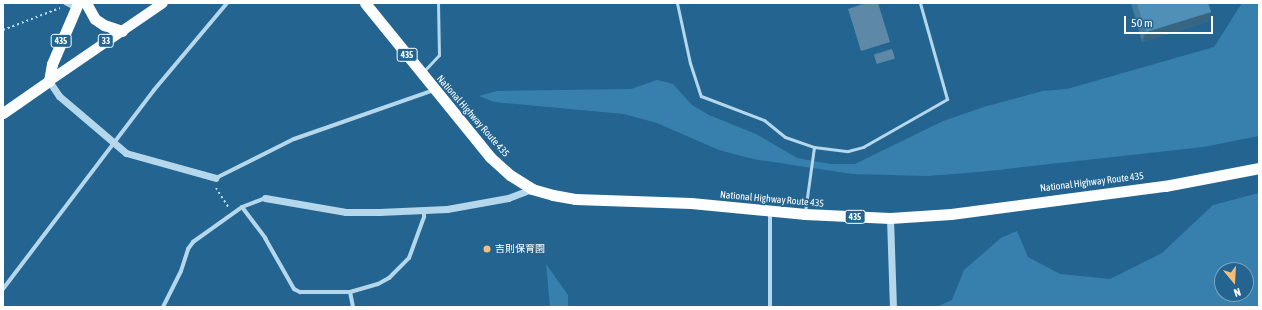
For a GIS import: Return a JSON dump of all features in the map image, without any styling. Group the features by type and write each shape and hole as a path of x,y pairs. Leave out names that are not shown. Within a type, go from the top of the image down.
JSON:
{"highway":[{"path":"86,3 95,19 104,25 122,31"},
{"name":"National Highway Route 435","path":"365,3 449,108 471,134 510,175 532,188 575,199 691,203 805,214 890,218 951,214 1165,186 1259,168"},
{"name":"435","path":"49,81 52,64 71,5"},
{"path":"3,113 49,81"}],"main road":[{"name":"33","path":"49,81 163,3"}],"street":[{"path":"3,289 113,143 227,3"},
{"path":"49,81 59,96 126,153 216,178 294,139 434,90"},
{"path":"163,307 181,272 188,249 193,242 242,207 265,198 346,212 424,210 446,209 508,198 532,188"},
{"path":"242,207 265,238 294,289 300,292 350,292 378,284 389,278 409,258 424,217 424,210"},
{"path":"770,211 770,307"},
{"path":"890,218 893,307"},
{"path":"350,292 353,307"}],"lane":[{"path":"422,73 439,55 438,3"},
{"path":"677,3 690,63 701,96 764,120 785,138 814,146 848,151 863,147 947,99 920,3"},
{"path":"805,214 814,146"}],"path":[{"path":"3,30 71,5"},
{"path":"216,178 216,186 232,214"}],"shaded area":[{"path":"866,3 878,3 890,42 861,51 848,9"},
{"path":"1242,3 1259,3 1259,136 1203,147 979,172 927,176 852,174 753,159 719,150 657,123 624,114 494,102 479,96 497,91 631,89 657,80 673,84 692,105 709,115 756,134 797,158 830,164 855,164 943,121 987,106 1043,91 1067,89 1214,47"},
{"path":"892,49 895,59 877,64 874,55"},
{"path":"1259,193 1259,307 936,307 952,300 964,270 1001,238 1017,231 1028,257 1060,274 1110,279 1162,253 1213,205"},
{"path":"546,264 568,295 568,307 550,307"}],"building":[{"path":"1137,3 1208,3 1211,12 1146,32"}],"place":[{"name":"吉則保育園","path":"487,249"}]}
